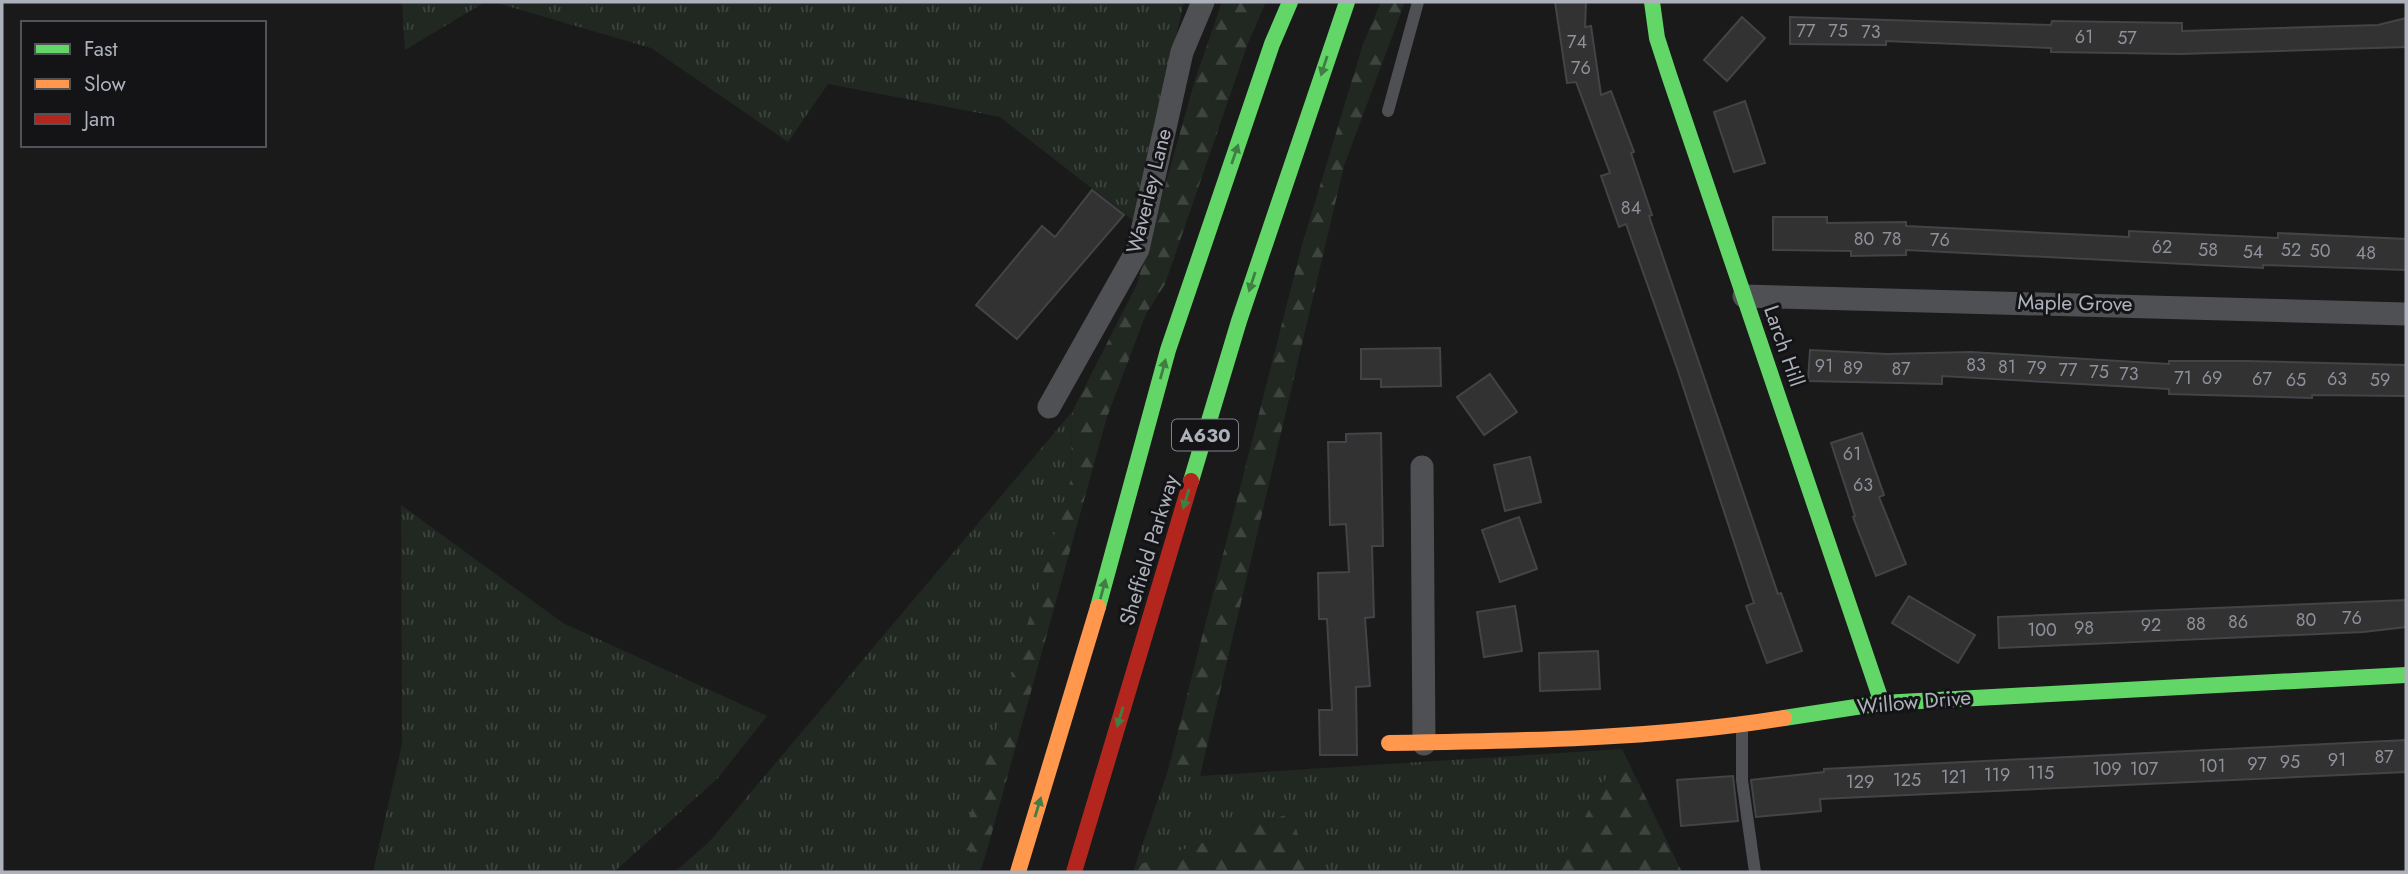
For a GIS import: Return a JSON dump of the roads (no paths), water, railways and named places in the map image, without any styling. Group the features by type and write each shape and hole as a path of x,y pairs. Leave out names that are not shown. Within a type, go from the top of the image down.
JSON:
{"main road":[{"name":"Sheffield Parkway","path":"1018,872 1088,643 1168,350 1272,44 1290,2"},
{"name":"Sheffield Parkway","path":"1074,872 1239,321 1347,2"},
{"name":"Larch Hill","path":"1652,2 1657,38 1882,703"},
{"name":"Willow Drive","path":"1389,743 1540,741 1742,724 1882,703 2406,676"}],"street":[{"name":"Waverley Lane","path":"1049,407 1138,249 1182,52 1203,2"},
{"name":"Maple Grove","path":"1744,296 2406,314"},
{"path":"1422,467 1424,744"}],"lane":[{"path":"1388,111 1418,2"},
{"path":"1742,724 1742,780 1755,872"}]}
